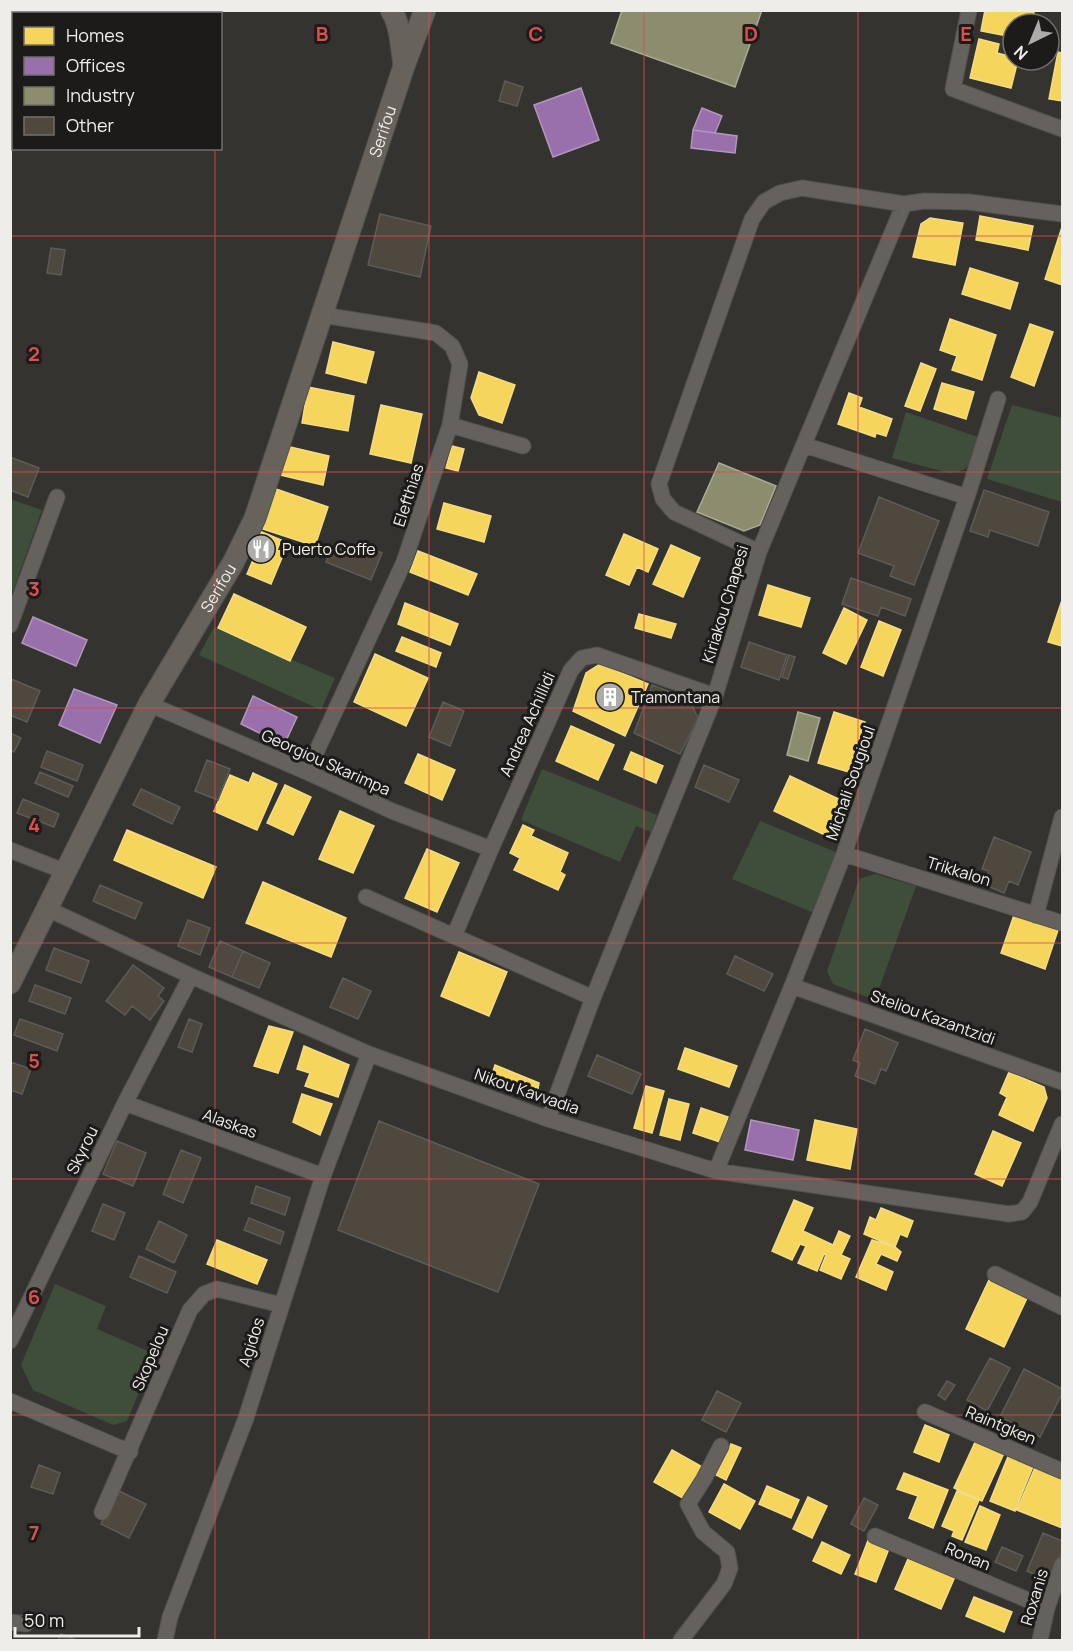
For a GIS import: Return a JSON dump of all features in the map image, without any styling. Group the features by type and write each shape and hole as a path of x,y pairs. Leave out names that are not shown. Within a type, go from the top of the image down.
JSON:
{"street":[{"name":"Serifou","path":"391,10 399,32 404,66"},
{"name":"Serifou","path":"10,983 148,704 233,563 255,518 404,66 425,10"},
{"path":"969,10 953,89 1062,129"},
{"path":"759,552 674,512 663,499 659,484 752,219 764,202 780,193 802,189 904,204 924,201 969,202 1062,214"},
{"name":"Kiriakou Chapesi","path":"548,1119 593,998 716,696 759,552 904,204"},
{"name":"Elefthias","path":"307,772 404,562 450,425 460,364 452,346 436,333 322,315"},
{"name":"Michali Sougioul","path":"716,1171 844,854 967,497 998,399"},
{"path":"450,425 523,446"},
{"path":"804,445 967,497"},
{"path":"10,625 57,497"},
{"name":"Andrea Achillidi","path":"454,936 571,670 582,657 597,655 716,696"},
{"name":"Georgiou Skarimpa","path":"148,704 392,811 491,849"},
{"path":"1036,915 1062,817"},
{"path":"10,850 66,872"},
{"name":"Trikkalon","path":"844,854 1062,923"},
{"path":"366,897 593,998"},
{"name":"Nikou Kavvadia","path":"48,909 190,976 369,1054 548,1119 716,1171 1009,1214 1022,1212 1030,1202 1062,1124"},
{"name":"Skyrou","path":"10,1341 125,1103 190,976"},
{"name":"Steliou Kazantzidi","path":"792,986 1062,1082"},
{"name":"Agidos","path":"165,1641 170,1617 246,1418 323,1176 369,1054"},
{"name":"Alaskas","path":"125,1103 323,1176"},
{"path":"995,1274 1062,1308"},
{"name":"Skopelou","path":"102,1512 190,1310 204,1294 217,1289 281,1305"},
{"path":"10,1401 130,1452"},
{"name":"Raintgken","path":"925,1412 1062,1471"},
{"path":"681,1641 724,1584 730,1568 727,1552 703,1532 688,1504 721,1446"},
{"name":"Ronan","path":"875,1536 1047,1608"},
{"name":"Roxanis","path":"1040,1641 1047,1608 1062,1565"}],"green space":[{"path":"1012,405 1062,418 1062,502 987,479"},
{"path":"906,412 978,437 969,465 958,472 949,473 892,458"},
{"path":"10,499 42,510 13,591 10,590"},
{"path":"214,627 335,678 321,710 199,655"},
{"path":"542,769 657,815 651,832 636,826 620,862 521,820"},
{"path":"760,821 838,853 814,913 732,879"},
{"path":"875,874 916,886 875,1000 833,984 827,971 859,879"},
{"path":"55,1284 106,1306 97,1329 155,1354 127,1421 113,1425 33,1390 21,1365"}],"building: Homes":[{"path":"985,10 1034,12 1001,12 1001,35 981,31"},
{"path":"979,39 999,44 997,53 1001,54 1001,72 1015,72 1011,88 970,78"},
{"path":"1062,53 1062,101 1049,99 1054,72 1061,72"},
{"path":"980,216 1033,226 1028,250 976,240"},
{"path":"930,218 963,223 955,265 913,257 921,224"},
{"path":"1062,227 1062,285 1045,279"},
{"path":"970,268 1018,283 1010,309 962,294"},
{"path":"950,319 996,335 982,380 952,370 957,356 940,350"},
{"path":"1030,324 1053,332 1034,386 1011,377"},
{"path":"333,342 374,352 366,383 326,373"},
{"path":"921,363 936,369 920,411 905,406"},
{"path":"479,372 515,385 502,423 479,415 471,398"},
{"path":"942,383 974,392 966,419 934,409"},
{"path":"308,387 354,396 348,431 302,423"},
{"path":"849,393 862,398 859,407 892,419 886,436 876,433 875,437 838,424"},
{"path":"381,405 422,414 411,463 370,454"},
{"path":"286,446 329,456 323,485 280,475"},
{"path":"452,446 464,449 458,471 446,468"},
{"path":"276,489 328,507 315,546 263,529"},
{"path":"444,503 491,516 484,542 437,529"},
{"path":"257,530 281,540 277,550 284,553 271,584 247,574 256,553 248,550"},
{"path":"624,534 658,549 648,572 637,567 629,585 606,575"},
{"path":"671,545 700,558 683,597 653,584"},
{"path":"418,551 477,574 468,595 410,572"},
{"path":"768,585 810,598 801,627 759,615"},
{"path":"234,594 306,627 290,661 218,628"},
{"path":"1062,600 1062,646 1048,642"},
{"path":"405,603 458,624 450,645 398,624"},
{"path":"844,608 867,620 846,664 823,653"},
{"path":"639,614 676,624 671,638 635,628"},
{"path":"879,621 901,630 883,676 861,667"},
{"path":"402,637 441,653 436,667 396,651"},
{"path":"375,654 428,678 406,726 354,702"},
{"name":"Tramontana","path":"600,664 648,684 625,736 573,711 586,673"},
{"path":"834,712 865,722 849,772 818,763"},
{"path":"571,726 614,745 598,780 556,761"},
{"path":"631,752 663,766 656,783 624,769"},
{"path":"418,754 455,770 442,800 405,783"},
{"path":"253,773 277,784 257,830 214,811 230,775 249,783"},
{"path":"790,776 843,801 827,836 774,811"},
{"path":"285,785 311,797 293,835 267,823"},
{"path":"340,811 374,826 353,873 319,859"},
{"path":"523,825 534,830 531,836 568,853 560,872 565,875 558,890 514,870 520,858 510,853"},
{"path":"127,830 216,867 203,898 114,860"},
{"path":"427,849 459,863 437,912 405,898"},
{"path":"263,882 346,918 331,957 246,923"},
{"path":"1014,915 1058,930 1045,969 1001,953"},
{"path":"459,952 507,972 489,1016 441,996"},
{"path":"269,1026 293,1032 278,1073 254,1066"},
{"path":"304,1046 349,1065 338,1097 305,1086 310,1073 297,1069"},
{"path":"685,1048 737,1066 729,1087 678,1069"},
{"path":"495,1065 539,1083 537,1095 491,1078"},
{"path":"1009,1072 1044,1087 1047,1098 1033,1131 999,1115 1007,1097 1000,1093"},
{"path":"646,1086 664,1091 652,1133 634,1128"},
{"path":"302,1094 332,1104 320,1135 293,1122"},
{"path":"669,1099 689,1104 680,1140 660,1135"},
{"path":"701,1108 728,1117 720,1142 693,1133"},
{"path":"815,1120 857,1129 850,1169 807,1160"},
{"path":"993,1131 1021,1143 1002,1186 975,1174"},
{"path":"794,1200 813,1208 803,1231 833,1245 839,1231 850,1236 841,1255 850,1259 841,1279 820,1270 826,1255 824,1254 817,1271 798,1263 806,1246 800,1244 792,1260 772,1251"},
{"path":"881,1208 913,1221 907,1237 900,1234 895,1247 864,1234 870,1217 876,1220"},
{"path":"217,1240 267,1260 257,1284 207,1264"},
{"path":"872,1240 895,1247 901,1252 897,1261 881,1254 876,1264 893,1272 886,1290 856,1277"},
{"path":"989,1280 1027,1298 1004,1347 966,1329"},
{"path":"925,1425 949,1435 939,1462 914,1452"},
{"path":"977,1438 1005,1451 982,1501 954,1488"},
{"path":"731,1444 741,1448 726,1480 716,1475"},
{"path":"672,1450 706,1469 688,1501 654,1482"},
{"path":"1009,1454 1034,1464 1015,1511 990,1501"},
{"path":"1036,1465 1062,1476 1062,1528 1017,1510"},
{"path":"904,1473 948,1490 933,1528 909,1518 918,1496 897,1489"},
{"path":"724,1484 755,1501 740,1529 709,1512"},
{"path":"767,1486 799,1500 791,1518 759,1504"},
{"path":"957,1491 979,1500 962,1540 952,1536 954,1531 942,1526"},
{"path":"808,1497 827,1506 812,1538 793,1529"},
{"path":"980,1506 1000,1515 986,1550 965,1542"},
{"path":"869,1538 890,1546 876,1582 855,1574"},
{"path":"822,1542 850,1555 841,1574 813,1561"},
{"path":"911,1552 957,1572 941,1609 895,1589"},
{"path":"974,1597 1012,1612 1004,1632 966,1616"}],"building: Offices":[{"path":"581,88 599,140 553,157 534,105"},
{"path":"702,108 722,116 715,133 693,130"},
{"path":"693,130 737,136 735,153 691,148"},
{"path":"33,617 87,640 76,666 22,643"},
{"path":"74,689 117,705 100,743 59,725"},
{"path":"253,696 297,717 284,745 241,724"},
{"path":"751,1120 799,1130 793,1160 745,1150"}],"building: Industry":[{"path":"622,10 762,10 735,87 611,43"},
{"path":"719,463 776,486 760,525 744,531 697,512"},
{"path":"798,712 820,718 808,761 787,755"}],"building: Other":[{"path":"505,81 523,87 517,106 499,101"},
{"path":"380,214 431,226 420,277 368,265"},
{"path":"51,248 65,250 61,275 47,273"},
{"path":"10,457 39,468 28,497 10,490"},
{"path":"984,490 1049,512 1038,546 990,530 988,537 970,531"},
{"path":"879,497 939,521 914,585 890,576 894,566 858,553"},
{"path":"356,542 382,553 371,580 326,562 333,546 351,554"},
{"path":"851,578 911,599 905,616 881,607 878,616 842,604"},
{"path":"749,642 787,655 779,680 741,667"},
{"path":"789,655 795,657 788,679 782,677"},
{"path":"11,679 40,691 27,722 10,715"},
{"path":"652,685 689,699 698,718 680,754 634,733"},
{"path":"443,702 464,711 450,746 429,737"},
{"path":"10,733 21,738 14,752 10,751"},
{"path":"47,751 83,765 77,781 41,767"},
{"path":"207,760 230,769 218,800 195,791"},
{"path":"704,765 739,780 729,802 695,787"},
{"path":"40,772 73,786 68,797 35,783"},
{"path":"141,789 180,807 172,824 133,805"},
{"path":"23,799 59,814 54,827 17,813"},
{"path":"994,837 1031,852 1018,885 1009,881 1004,893 983,884 989,871 982,869"},
{"path":"100,885 142,903 135,919 93,901"},
{"path":"188,920 210,928 200,955 178,946"},
{"path":"220,941 243,951 232,977 209,967"},
{"path":"54,948 89,961 81,983 46,970"},
{"path":"243,951 270,963 259,988 232,977"},
{"path":"735,956 773,974 764,991 727,974"},
{"path":"133,965 164,988 158,996 164,1001 150,1020 132,1006 125,1015 106,1001"},
{"path":"343,978 371,991 358,1019 330,1007"},
{"path":"35,985 71,998 65,1014 29,1001"},
{"path":"20,1019 63,1034 57,1051 14,1035"},
{"path":"189,1019 202,1024 192,1052 178,1047"},
{"path":"865,1029 898,1043 886,1071 881,1069 875,1084 855,1076 860,1063 853,1060"},
{"path":"597,1055 641,1074 632,1094 588,1076"},
{"path":"10,1062 31,1069 22,1094 10,1090"},
{"path":"379,1121 539,1184 498,1292 338,1230"},
{"path":"117,1141 146,1153 133,1186 103,1174"},
{"path":"181,1150 201,1158 183,1203 163,1194"},
{"path":"256,1186 290,1198 285,1215 251,1203"},
{"path":"103,1204 125,1213 114,1240 92,1231"},
{"path":"249,1218 284,1232 280,1244 244,1230"},
{"path":"159,1221 187,1235 174,1263 146,1249"},
{"path":"139,1256 176,1272 167,1293 130,1277"},
{"path":"990,1358 1010,1368 987,1411 967,1400"},
{"path":"1024,1369 1062,1389 1062,1394 1040,1437 1000,1417"},
{"path":"947,1381 955,1385 945,1400 938,1395"},
{"path":"717,1391 741,1403 726,1432 702,1420"},
{"path":"39,1465 60,1473 53,1494 31,1487"},
{"path":"117,1490 146,1504 129,1538 101,1524"},
{"path":"864,1498 878,1505 864,1531 851,1524"},
{"path":"1043,1533 1062,1541 1062,1552 1050,1581 1027,1571"},
{"path":"1002,1547 1023,1556 1016,1571 995,1562"},
{"path":"61,1634 76,1640 58,1640"}],"place":[{"name":"Puerto Coffe","path":"261,549"},
{"name":"Tramontana","path":"610,697"}]}
